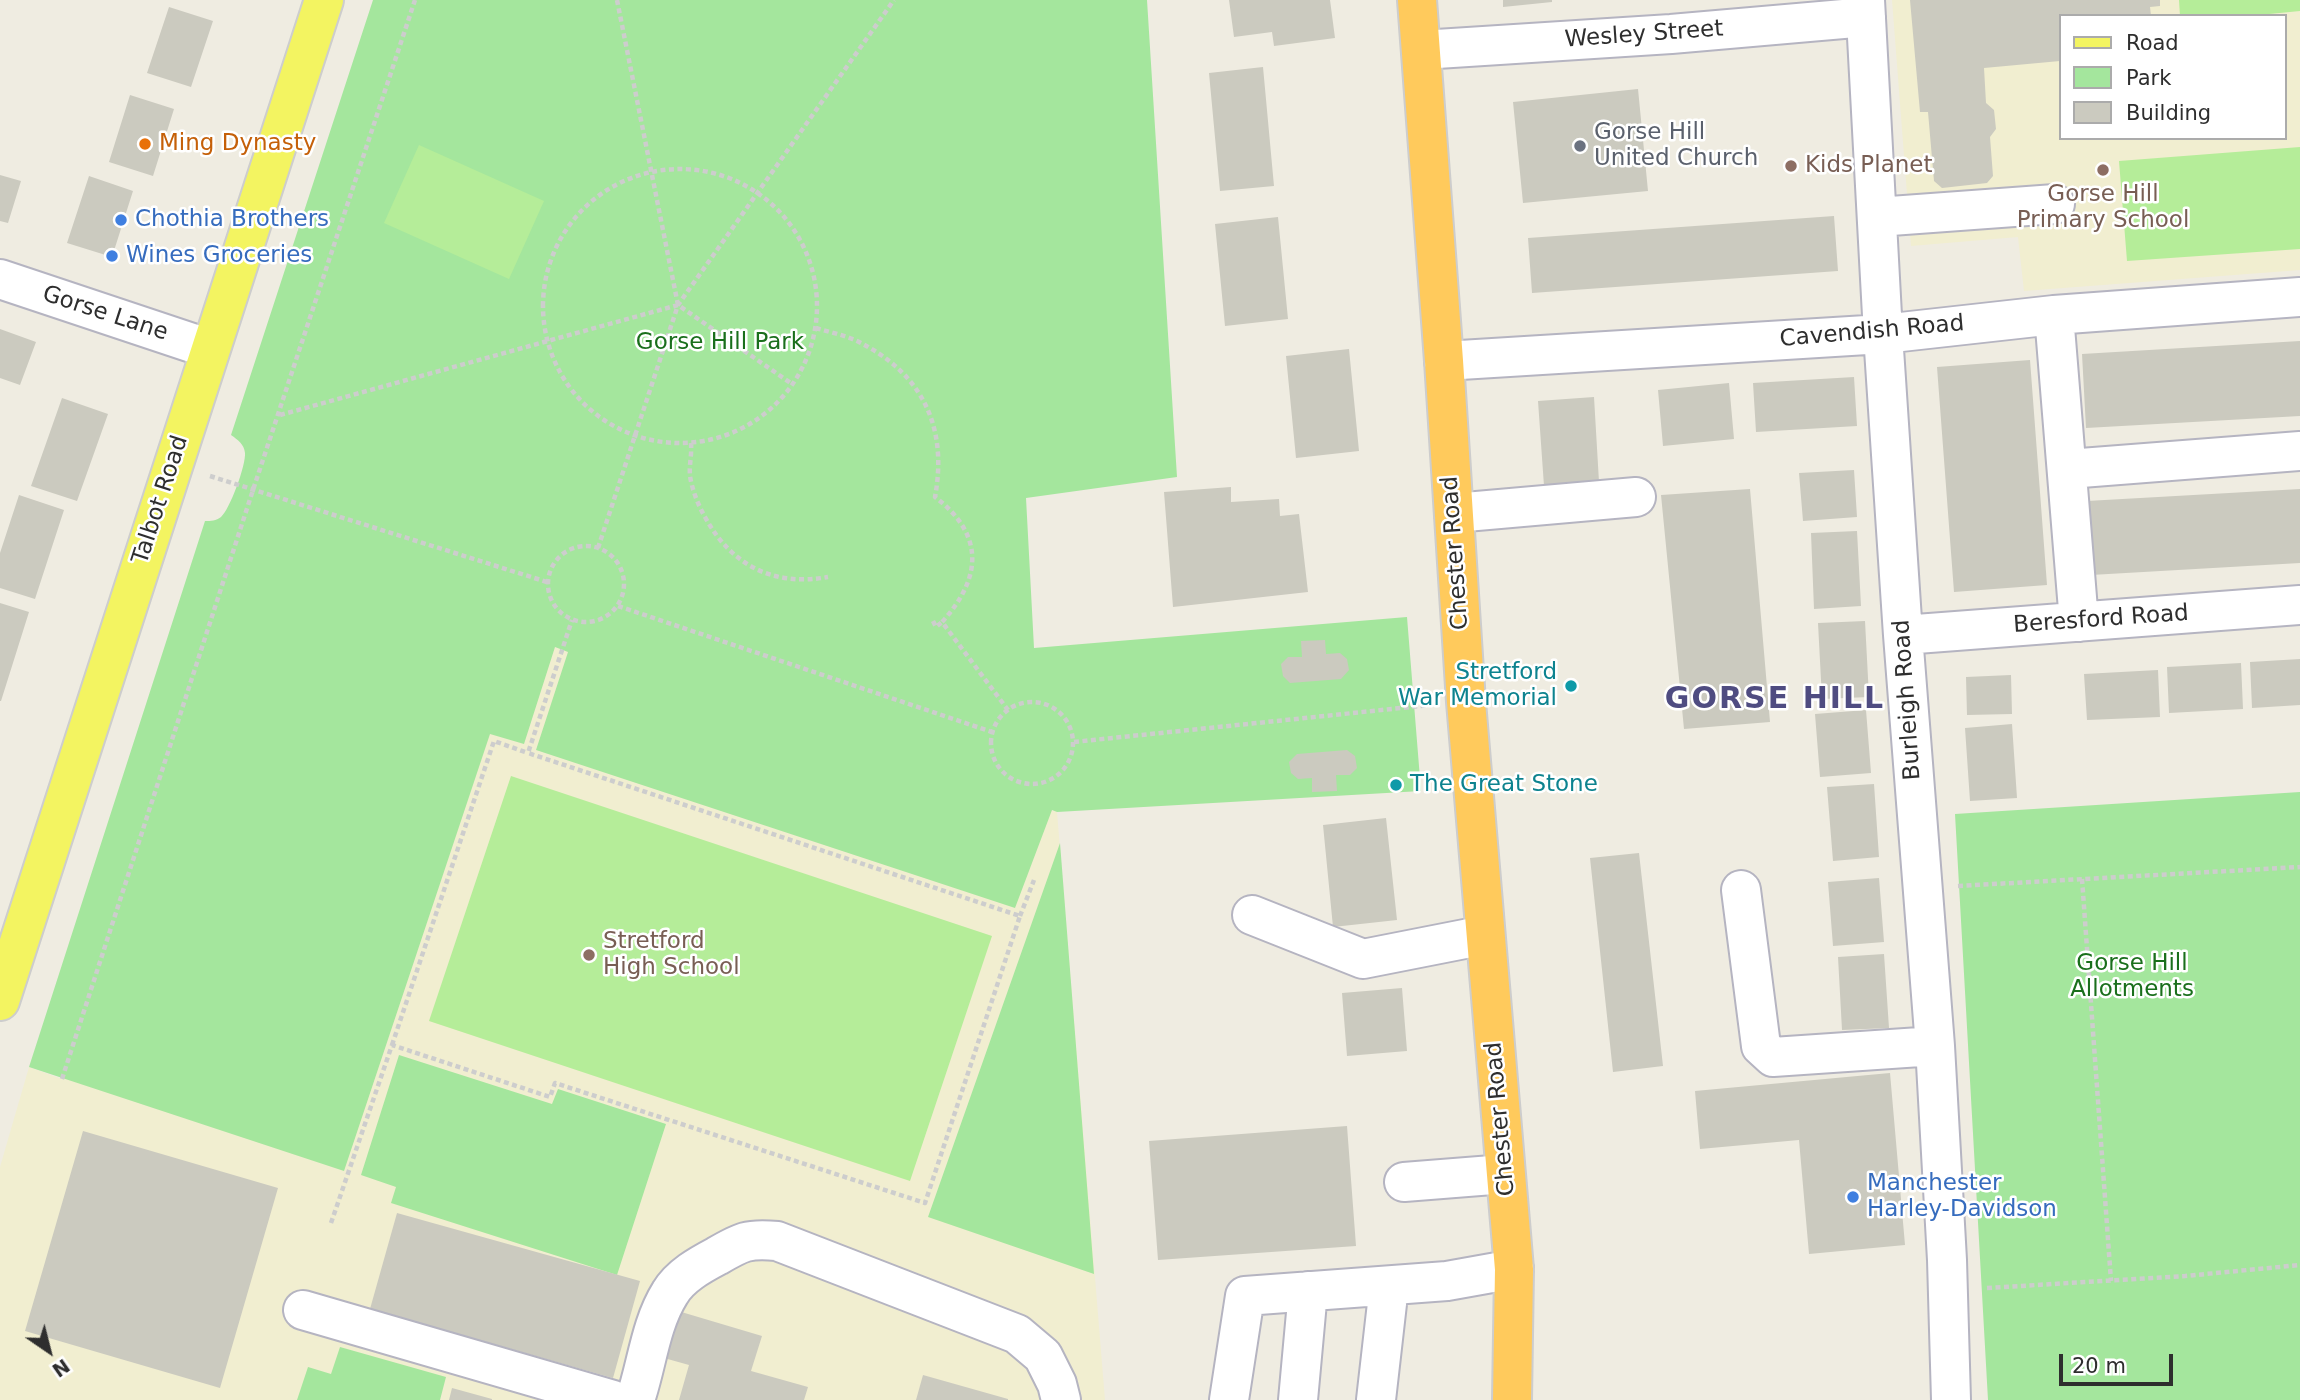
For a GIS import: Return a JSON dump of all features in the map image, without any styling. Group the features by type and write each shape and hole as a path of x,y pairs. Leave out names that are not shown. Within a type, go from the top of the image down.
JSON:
{"highway":[{"name":"Chester Road","path":"1417,0 1466,702 1514,1269 1512,1400"}],"main road":[{"name":"Talbot Road","path":"0,1000 324,0"}],"street":[{"name":"Wesley Street","path":"1421,50 1670,17 1866,8"},
{"name":"Burleigh Road","path":"1866,8 1883,334 1903,635 1935,1046 1951,1400"},
{"path":"1877,217 2055,204"},
{"name":"Gorse Lane","path":"0,279 210,349"},
{"name":"Cavendish Road","path":"1444,361 1883,334 2054,314 2300,297"},
{"path":"2054,314 2079,622"},
{"path":"2068,469 2300,451"},
{"path":"1454,513 1636,497"},
{"name":"Beresford Road","path":"1903,635 2300,605"},
{"path":"1741,890 1761,1046 1773,1057 1935,1046"},
{"path":"1252,915 1363,958 1485,935"},
{"path":"1404,1182 1505,1174"},
{"path":"635,1400 657,1321 671,1291 695,1269 754,1239 777,1241 1017,1334 1043,1356 1057,1384 1060,1400"},
{"path":"1229,1400 1245,1296 1447,1281 1514,1269"},
{"path":"1377,1400 1388,1286"},
{"path":"1298,1400 1308,1292"},
{"path":"303,1310 613,1400"}],"path":[{"path":"62,1079 415,0"},
{"path":"617,0 678,306 792,384"},
{"path":"598,548 678,306 894,0"},
{"path":"652,171 707,171 733,179 757,193 786,219 806,252 816,289 816,328 807,357 792,384 765,413 730,433 691,443 672,443 636,436 605,422 579,400 559,373 547,342 543,292 557,245 570,224 596,198 628,179 652,171"},
{"path":"279,415 678,306"},
{"path":"816,328 854,340 885,356 904,374 920,395 932,418 939,447 940,472 935,497 952,510 962,523 969,542 972,564 969,585 959,604 936,626 933,621"},
{"path":"691,443 690,477 699,507 710,527 740,561 782,578 807,581 828,577"},
{"path":"172,463 547,582"},
{"path":"586,545 608,553 622,572 623,595 618,606 609,615 598,621 584,623 561,615 548,594 547,582 555,560 575,547 586,545"},
{"path":"618,606 992,732"},
{"path":"528,753 572,620"},
{"path":"942,622 1008,710"},
{"path":"1074,742 1466,702"},
{"path":"1019,704 1044,704 1056,709 1071,729 1074,742 1072,756 1065,769 1055,778 1041,784 1027,785 1014,781 1002,772 994,761 992,732 998,720 1019,704"},
{"path":"331,1223 494,741 1020,916"},
{"path":"1923,888 2300,867"},
{"path":"2082,879 2112,1281"},
{"path":"393,1045 550,1097 555,1083 925,1203 1034,880"},
{"path":"1948,1289 2112,1281 2300,1265"}],"shaded area":[{"name":"Gorse Hill Primary School","path":"1892,0 2300,0 2300,270 2024,291 2018,237 1911,246"},
{"name":"Stretford High School","path":"555,647 1057,812 1105,1400 0,1400 0,1167 29,1067 62,1079"}],"green space":[{"name":"Gorse Hill Park","path":"373,0 1147,0 1177,477 1026,498 1034,648 1407,617 1421,791 1057,812 1052,810 1015,908 536,750 568,652 555,647 524,744 490,734 344,1171 29,1067 205,521 217,519 225,512 240,476 245,459 244,450 240,442 231,435"},
{"path":"2179,0 2300,0 2300,11 2269,14 2180,14"},
{"path":"419,145 544,201 509,279 384,223"},
{"path":"2300,147 2300,249 2127,261 2119,161"},
{"path":"511,776 992,936 910,1181 429,1021"},
{"name":"Gorse Hill Allotments","path":"2300,792 2300,1400 1988,1400 1955,814"},
{"path":"1060,843 1094,1274 928,1217"},
{"path":"399,1055 552,1104 558,1089 666,1124 617,1275 391,1203 396,1187 361,1175"},
{"path":"340,1347 446,1377 440,1400 297,1400 308,1367 331,1374"}],"building":[{"path":"1229,0 1330,0 1335,38 1274,46 1272,32 1234,37"},
{"path":"1503,0 1552,0 1552,2 1503,7"},
{"path":"1910,0 2160,0 2160,6 2150,7 2151,14 2058,14 2058,61 1984,68 1986,103 1994,110 1996,129 1990,137 1993,176 1987,183 1942,188 1934,181 1928,112 1920,112"},
{"path":"169,7 213,21 191,87 147,73"},
{"path":"1263,67 1274,186 1220,191 1209,73"},
{"name":"Gorse Hill United Church","path":"1638,89 1648,191 1523,203 1513,102"},
{"path":"130,95 174,109 153,176 109,162"},
{"path":"0,175 21,181 8,223 0,221"},
{"path":"89,176 133,191 112,257 67,243"},
{"path":"1834,216 1838,271 1532,293 1528,238"},
{"path":"1278,217 1288,319 1225,326 1215,224"},
{"path":"0,329 36,342 20,385 0,378"},
{"path":"2300,341 2300,416 2086,428 2082,354"},
{"path":"1349,349 1359,451 1296,458 1286,356"},
{"path":"2030,360 2047,585 1954,592 1937,367"},
{"path":"1854,377 1857,426 1756,432 1753,383"},
{"path":"1729,383 1734,439 1663,446 1658,390"},
{"path":"1594,397 1599,482 1544,486 1538,401"},
{"path":"62,398 108,414 77,501 31,486"},
{"path":"1854,470 1857,517 1803,521 1799,473"},
{"path":"1231,487 1231,502 1279,499 1280,516 1299,514 1308,592 1173,607 1164,492"},
{"path":"1750,489 1770,722 1684,729 1661,495"},
{"path":"2300,489 2300,563 2091,575 2087,501"},
{"path":"19,495 64,510 35,599 0,588 0,553"},
{"path":"1857,531 1861,606 1814,609 1811,533"},
{"path":"0,603 29,612 1,701 0,701"},
{"path":"1865,621 1869,697 1822,699 1818,623"},
{"path":"1325,640 1326,654 1340,653 1347,659 1349,670 1341,679 1290,683 1283,676 1281,664 1288,657 1302,657 1301,641"},
{"path":"2300,659 2300,705 2252,708 2250,662"},
{"path":"2241,663 2243,709 2169,713 2167,667"},
{"path":"2158,670 2160,717 2087,720 2084,674"},
{"path":"2011,675 2012,714 1967,715 1966,677"},
{"path":"1866,710 1871,773 1820,777 1815,714"},
{"path":"2012,724 2017,798 1970,801 1965,728"},
{"path":"1347,750 1355,756 1357,768 1350,775 1336,775 1337,791 1312,792 1312,778 1298,779 1291,773 1289,762 1297,754"},
{"path":"1874,784 1879,857 1833,861 1827,787"},
{"path":"1386,818 1397,920 1333,927 1323,825"},
{"path":"1639,853 1663,1066 1613,1072 1590,858"},
{"path":"1879,878 1884,942 1833,946 1828,882"},
{"path":"1884,954 1889,1028 1842,1030 1838,957"},
{"path":"1402,988 1407,1051 1347,1056 1342,993"},
{"name":"Manchester Harley-Davidson","path":"1890,1073 1905,1245 1809,1254 1799,1140 1700,1149 1695,1091"},
{"path":"1347,1126 1356,1246 1158,1260 1149,1141"},
{"path":"83,1131 278,1188 220,1388 25,1331"},
{"path":"397,1213 640,1281 613,1378 370,1309"},
{"path":"678,1311 762,1336 751,1371 808,1387 804,1400 679,1400 689,1365 664,1358"},
{"path":"923,1375 1008,1399 1008,1400 916,1400"},
{"path":"452,1388 492,1399 492,1400 449,1400"}],"place":[{"name":"Ming Dynasty","path":"145,144"},
{"name":"Gorse Hill United Church","path":"1580,146"},
{"name":"Kids Planet","path":"1791,166"},
{"name":"Gorse Hill Primary School","path":"2103,170"},
{"name":"Chothia Brothers","path":"121,220"},
{"name":"Wines Groceries","path":"112,256"},
{"name":"Stretford War Memorial","path":"1571,686"},
{"name":"The Great Stone","path":"1396,785"},
{"name":"Stretford High School","path":"589,955"},
{"name":"Manchester Harley-Davidson","path":"1853,1197"}],"district":[{"name":"GORSE HILL","path":"1775,700"}]}
